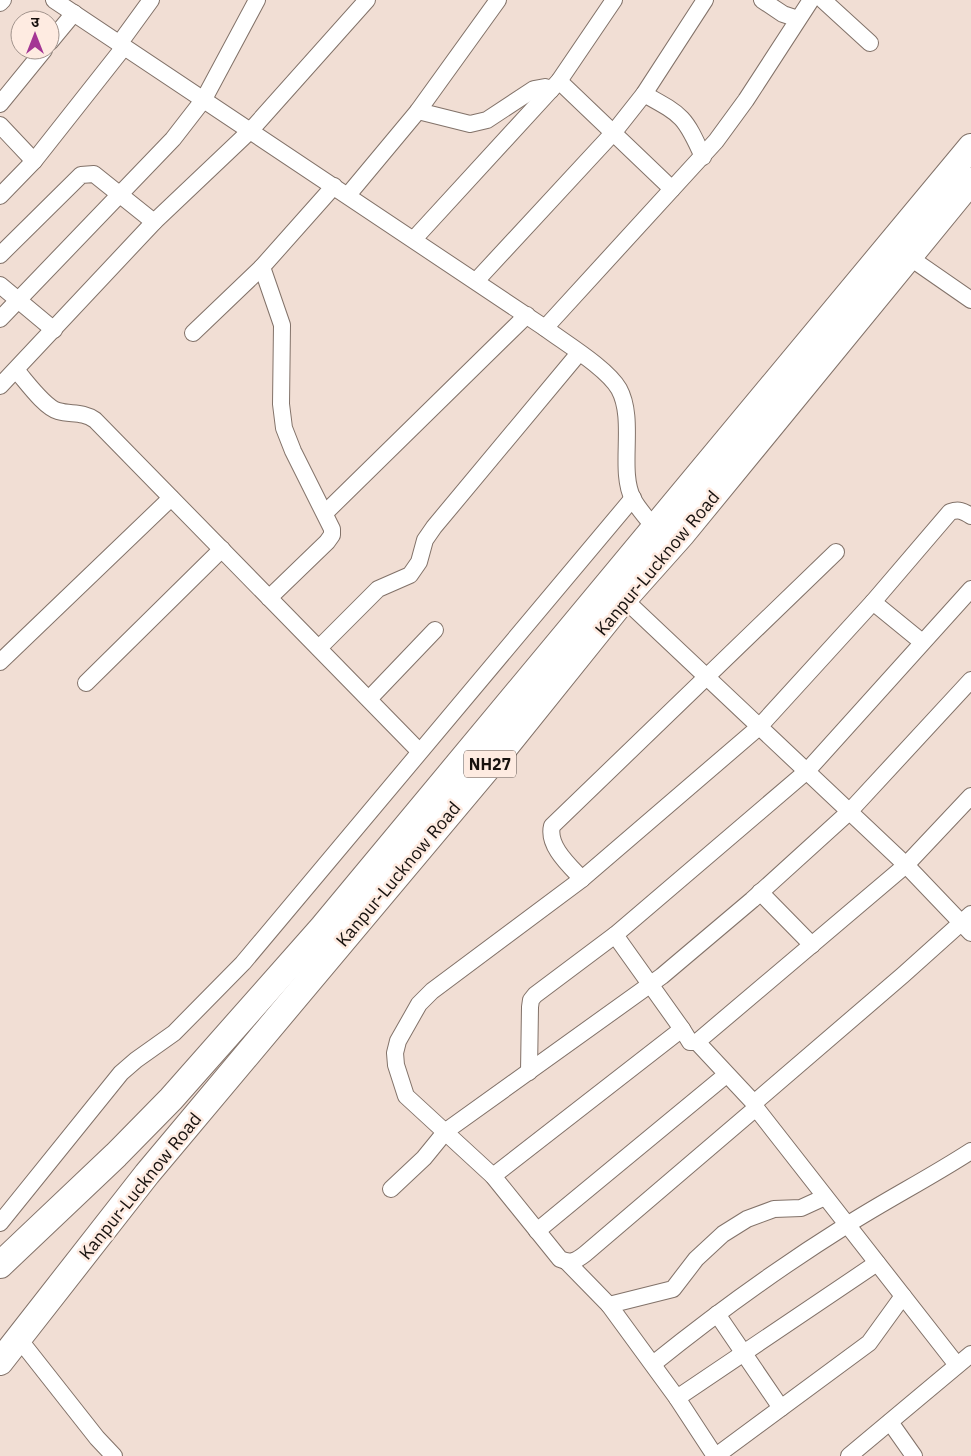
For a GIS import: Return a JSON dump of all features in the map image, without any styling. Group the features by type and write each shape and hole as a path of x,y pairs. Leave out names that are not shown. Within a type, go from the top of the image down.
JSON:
{"highway":[{"name":"Kanpur-Lucknow Road","path":"10,1350 147,1174 493,761 624,599 682,534 756,426 971,147"},
{"name":"Kanpur-Lucknow Road","path":"0,1265 81,1189 171,1099 323,927 654,527 756,426 909,257 971,181"}],"street":[{"path":"0,4 3,0"},
{"path":"54,0 527,315 608,375 618,388 625,403 629,476 633,498 654,527"},
{"path":"0,196 34,161 122,46 152,0"},
{"path":"0,319 154,160 204,99 257,0"},
{"path":"0,386 154,222 251,130 367,0"},
{"path":"193,333 341,190 418,111 498,0"},
{"path":"414,239 555,85 614,0"},
{"path":"476,281 614,132 644,94 705,0"},
{"path":"762,0 783,14 798,19"},
{"path":"545,328 702,157 746,100 811,0"},
{"path":"823,0 870,43"},
{"path":"60,30 74,13"},
{"path":"0,104 36,60"},
{"path":"418,111 470,124 478,123 487,120 534,89 555,85 614,132 672,189"},
{"path":"644,94 670,108 685,121 702,157"},
{"path":"0,125 34,161"},
{"path":"0,255 82,174 94,174 154,222"},
{"path":"909,257 971,300"},
{"path":"262,267 282,324 281,404 284,428 293,451 332,529 327,542 269,598"},
{"path":"0,285 54,330"},
{"path":"325,513 527,315"},
{"path":"319,648 378,590 410,575 419,562 425,540 434,527 579,353"},
{"path":"16,370 50,408 58,411 88,415 94,420 419,751"},
{"path":"0,662 171,498"},
{"path":"0,1223 122,1073 136,1060 174,1033 243,963 633,498"},
{"path":"903,1296 869,1343 716,1456 678,1398 609,1304 567,1262 560,1259 493,1176 406,1096 395,1053 402,1031 419,1004 432,991 582,879 759,727 874,602 950,512 964,511 971,516"},
{"path":"86,683 222,549"},
{"path":"582,879 563,858 552,839 552,826 836,552"},
{"path":"529,1072 531,1000 615,935 806,771 971,589"},
{"path":"567,1262 575,1261 585,1254 755,1105 968,923 624,599"},
{"path":"874,602 922,642"},
{"path":"368,699 435,630"},
{"path":"391,1189 424,1158 446,1131 650,985 760,892 849,812 971,680"},
{"path":"615,935 690,1042 697,1042 906,865 971,796"},
{"path":"760,892 812,945"},
{"path":"493,1176 682,1029"},
{"path":"697,1042 755,1105 956,1365"},
{"path":"537,1232 726,1075"},
{"path":"653,1364 717,1314 848,1225 925,1180 971,1150"},
{"path":"609,1304 673,1289 696,1260 723,1234 747,1218 774,1209 801,1208 825,1196"},
{"path":"678,1398 877,1263"},
{"path":"717,1314 742,1354 781,1408"},
{"path":"10,1350 114,1456"},
{"path":"849,1456 971,1354"},
{"path":"890,1422 914,1456"}]}
